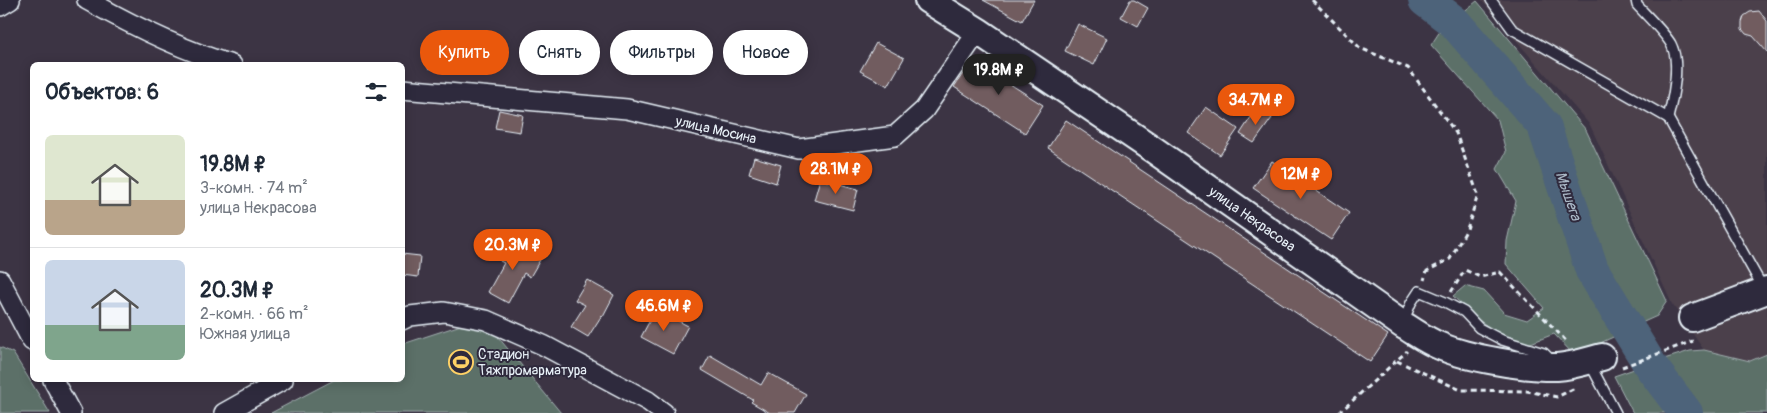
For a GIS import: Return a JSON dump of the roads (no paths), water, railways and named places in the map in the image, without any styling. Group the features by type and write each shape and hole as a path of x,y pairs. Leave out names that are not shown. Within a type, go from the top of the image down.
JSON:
{"main road":[{"name":"улица Некрасова","path":"928,0 978,30 1413,330 1440,346 1470,355 1515,364 1559,367 1599,362"},
{"path":"1696,328 1766,290"}],"street":[{"path":"0,6 10,0"},
{"path":"87,0 138,28 221,62"},
{"name":"улица Мосина","path":"405,89 627,109 799,149 895,136 924,110 978,30"},
{"path":"0,280 30,337"},
{"path":"405,318 410,316 444,312 486,320 543,345 648,401 664,413"},
{"path":"54,382 70,413"},
{"path":"224,413 279,382"}],"lane":[{"path":"1491,0 1512,29 1668,118 1766,290"},
{"path":"1636,0 1637,5 1671,44 1676,67 1674,95 1668,118"},
{"path":"1413,330 1411,303 1419,292 1464,312 1479,328 1502,340 1544,353 1559,367"},
{"path":"1599,362 1616,413"}],"water":[{"path":"1664,359 1672,384 1698,413 1666,413 1656,400 1637,368"}],"waterway":[{"name":"Мышега","path":"1425,0 1454,22 1544,126 1592,270 1652,368 1686,413"}],"place":[{"name":"Стадион Тяжпромарматура","path":"461,362"}]}
